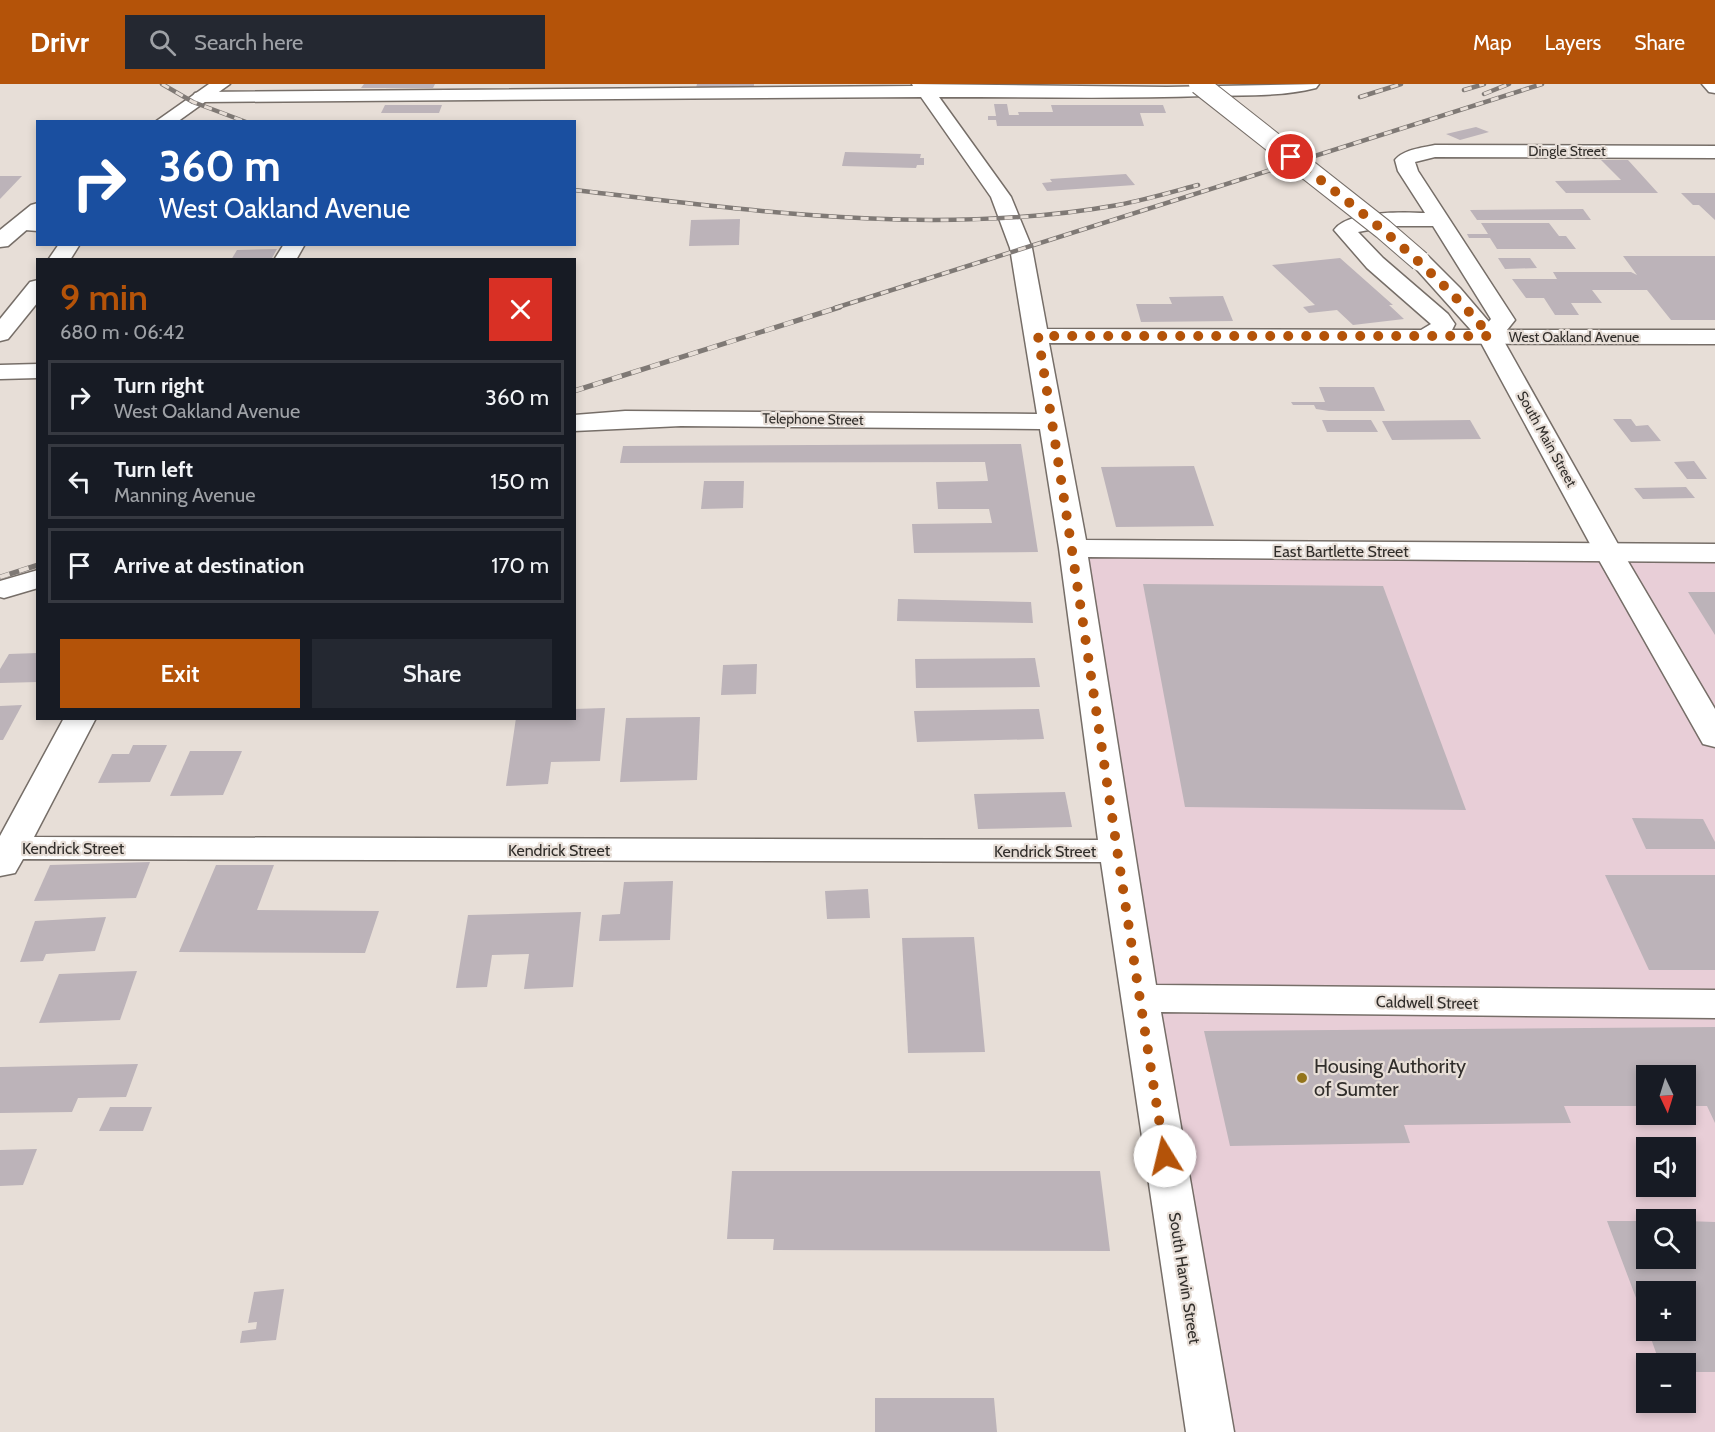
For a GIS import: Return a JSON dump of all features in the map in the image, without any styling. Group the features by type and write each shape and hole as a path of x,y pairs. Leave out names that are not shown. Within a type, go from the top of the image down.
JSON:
{"street":[{"path":"167,120 221,84"},
{"name":"South Main Street","path":"1199,84 1383,229 1420,261 1490,336 1609,553 1715,737"},
{"path":"201,97 565,89 924,88 1167,92 1279,88 1310,84"},
{"path":"1711,84 1715,88"},
{"name":"South Harvin Street","path":"924,88 1001,198 1021,248 1073,548 1139,998 1210,1432"},
{"name":"Dingle Street","path":"1439,220 1405,164 1405,160 1418,154 1435,151 1715,152"},
{"path":"0,241 28,225 36,212"},
{"path":"1426,336 1441,328 1443,324 1440,319 1375,263 1345,230 1355,224 1404,219 1439,220 1503,320 1490,336"},
{"path":"0,334 36,289"},
{"name":"West Oakland Avenue","path":"1038,336 1715,337"},
{"path":"0,372 36,371"},
{"name":"Telephone Street","path":"576,423 681,418 1052,422"},
{"name":"East Bartlette Street","path":"1073,548 1715,553"},
{"path":"4,589 36,580"},
{"path":"4,855 79,720"},
{"name":"Kendrick Street","path":"4,855 1117,851"},
{"name":"Caldwell Street","path":"1139,998 1715,1004"}],"shaded area":[{"path":"1088,556 1715,558 1715,1432 1213,1432"}],"building":[{"path":"364,84 435,84 433,88 361,88"},
{"path":"697,84 754,84 754,87 696,88"},
{"path":"994,104 1007,104 1009,115 1019,115 1018,112 1053,112 1051,105 1163,105 1166,113 1140,113 1144,126 997,126 996,120 988,120 988,116 996,116"},
{"path":"385,105 442,105 439,113 381,113"},
{"path":"1476,127 1489,132 1460,140 1446,134"},
{"path":"845,152 921,154 920,158 924,158 924,165 917,165 916,168 842,166"},
{"path":"1601,160 1628,160 1658,193 1566,193 1555,181 1621,180"},
{"path":"1126,174 1135,185 1047,191 1042,183 1052,182 1050,179"},
{"path":"0,176 22,176 0,199"},
{"path":"1681,193 1715,193 1715,220 1699,205 1693,205"},
{"path":"1583,209 1591,220 1477,220 1470,210"},
{"path":"740,219 739,245 689,246 691,220"},
{"path":"1481,223 1549,223 1559,236 1566,236 1576,249 1497,249 1490,238 1469,238 1467,234 1488,234"},
{"path":"277,249 272,258 232,258 237,250"},
{"path":"1623,256 1715,256 1715,320 1671,320 1647,290 1592,290 1602,303 1571,303 1579,315 1555,315 1544,298 1526,298 1512,279 1557,279 1553,272 1631,272 1637,275"},
{"path":"1340,258 1393,305 1389,305 1404,319 1353,325 1337,310 1309,313 1303,307 1315,305 1272,265"},
{"path":"1498,258 1530,258 1537,268 1505,269"},
{"path":"1223,296 1233,321 1141,322 1136,304 1172,304 1169,297"},
{"path":"1319,387 1374,387 1385,411 1329,411 1316,409 1314,405 1293,405 1291,402 1325,402"},
{"path":"1613,419 1631,419 1636,426 1648,425 1661,441 1631,442"},
{"path":"1322,420 1371,420 1378,432 1327,432"},
{"path":"1470,420 1481,439 1392,440 1382,421"},
{"path":"1021,444 1038,552 914,553 912,524 992,523 989,509 938,509 936,482 988,481 985,462 620,463 623,446"},
{"path":"1694,461 1707,479 1687,479 1674,462"},
{"path":"1194,466 1214,526 1116,527 1101,467"},
{"path":"704,481 744,481 743,508 701,509"},
{"path":"1686,487 1695,498 1643,499 1634,488"},
{"path":"1143,584 1383,586 1466,810 1185,807"},
{"path":"1688,592 1715,592 1715,635"},
{"path":"898,599 1031,602 1033,623 897,621"},
{"path":"36,653 36,682 0,683 0,669 9,654"},
{"path":"1035,658 1040,687 916,688 915,659"},
{"path":"757,664 756,694 721,695 723,665"},
{"path":"22,705 3,740 0,740 0,706"},
{"path":"605,708 600,761 551,762 548,784 506,786 516,720 576,720 576,709"},
{"path":"1039,709 1044,739 917,742 914,711"},
{"path":"700,717 697,780 620,782 626,718"},
{"path":"133,745 167,745 150,782 98,783 112,754 129,754"},
{"path":"190,751 242,751 223,795 170,796"},
{"path":"1065,792 1072,827 978,829 974,794"},
{"path":"1632,818 1703,819 1715,842 1715,849 1646,849"},
{"path":"150,862 136,898 34,901 50,865"},
{"path":"216,865 274,865 257,910 379,911 365,953 179,952"},
{"path":"1605,875 1715,875 1715,970 1649,970"},
{"path":"673,881 670,940 599,941 602,915 620,914 624,882"},
{"path":"868,889 870,918 827,919 825,891"},
{"path":"581,912 573,987 524,989 529,954 492,955 487,987 456,988 468,915"},
{"path":"106,917 95,951 46,954 43,961 20,962 35,921"},
{"path":"974,937 985,1052 908,1053 902,938"},
{"path":"137,971 120,1020 39,1023 59,974"},
{"path":"1715,1027 1715,1123 1707,1106 1696,1106 1696,1065 1636,1065 1636,1106 1564,1106 1571,1123 1404,1125 1410,1143 1230,1146 1204,1031"},
{"path":"138,1064 126,1097 78,1098 72,1112 0,1113 0,1067"},
{"path":"110,1107 152,1107 143,1131 99,1131"},
{"path":"37,1149 23,1185 0,1186 0,1150"},
{"path":"732,1171 1100,1171 1110,1251 773,1250 774,1239 727,1239"},
{"path":"1607,1221 1636,1221 1636,1269 1696,1269 1696,1221 1715,1222 1715,1372 1696,1372 1696,1353 1656,1353 1652,1341 1696,1341 1696,1281 1636,1281 1636,1298"},
{"path":"284,1289 276,1340 240,1343 242,1331 256,1329 257,1322 248,1323 254,1292"},
{"path":"875,1398 994,1398 997,1432 875,1432"}],"railway":[{"path":"162,84 193,102 241,120"},
{"path":"1360,97 1401,84"},
{"path":"1464,90 1484,84"},
{"path":"1484,94 1509,84"},
{"path":"835,308 1542,84"},
{"path":"576,190 709,206 914,220 983,219 1051,214 1118,205 1198,185"},
{"path":"576,390 840,307"},
{"path":"0,577 36,566"}],"place":[{"name":"Housing Authority of Sumter","path":"1302,1078"}],"route":[{"path":"1165,1156 1139,998 1073,548 1038,336 1490,336 1420,261 1291,157"}]}
